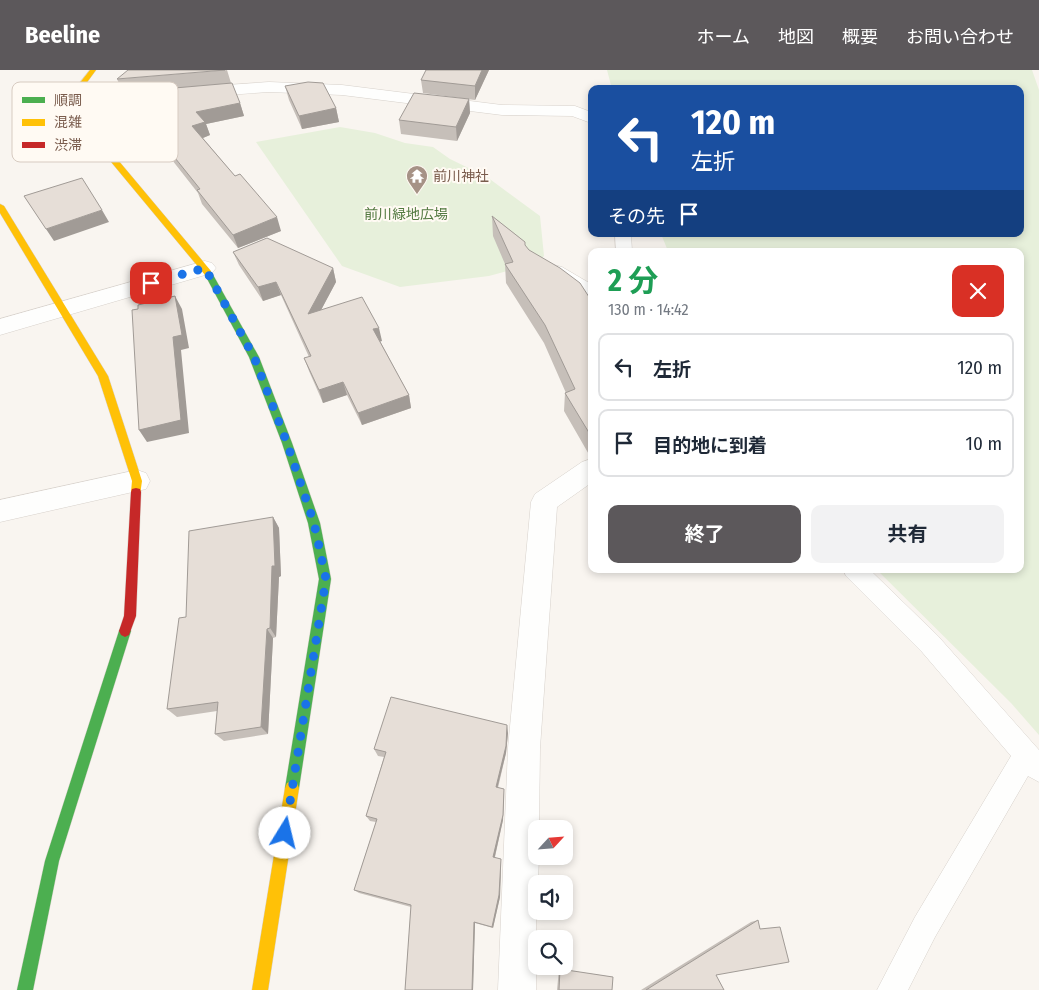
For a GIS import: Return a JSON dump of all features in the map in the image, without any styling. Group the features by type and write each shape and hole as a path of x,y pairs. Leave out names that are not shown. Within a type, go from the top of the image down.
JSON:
{"street":[{"path":"84,82 94,70"},
{"path":"178,94 269,87 342,90 502,110 575,111 588,117"},
{"path":"115,162 205,268 257,365 314,523 326,579 260,990"},
{"path":"0,206 103,376 137,481 130,616 52,861 25,990"},
{"path":"537,263 588,292"},
{"path":"0,327 205,268"},
{"path":"517,990 524,748 544,502 588,471"},
{"path":"0,511 137,481"}],"lane":[{"path":"858,573 930,644 1033,762 925,927 892,990"}],"green space":[{"path":"607,70 1032,70 1039,90 1039,735 1011,703 880,573 1024,573 1024,248 667,248 662,237 1024,237 1024,85 611,85"},
{"name":"前川緑地広場","path":"340,127 375,133 405,143 433,147 450,159 487,177 540,216 544,256 537,263 489,276 400,287 342,266 256,142"}],"building":[{"path":"128,70 225,70 117,79"},
{"path":"426,70 482,70 475,86 421,80"},
{"path":"308,82 323,83 336,108 299,116 285,86"},
{"path":"232,83 240,103 196,112 205,122 192,126 235,176 240,174 277,217 233,235 197,190 200,189 178,162 178,88"},
{"path":"414,93 469,99 456,127 399,120"},
{"path":"82,178 102,210 46,229 24,196"},
{"path":"492,216 525,242 529,250 560,268 580,283 588,295 588,431 565,393 575,389 545,325 505,264 513,262"},
{"path":"267,238 333,268 308,314 362,297 379,328 373,329 409,395 358,413 343,382 319,390 304,358 311,356 276,282 258,287 233,252"},
{"path":"175,296 182,335 173,337 181,420 139,430 132,310 138,309 138,305"},
{"path":"273,517 275,566 272,566 270,628 267,629 261,727 215,734 218,702 167,709 179,618 186,617 189,531"},
{"path":"391,697 507,725 506,746 496,787 504,789 503,815 493,857 501,859 499,895 492,927 474,922 472,990 405,990 411,905 354,890 377,819 366,816 386,752 374,749"},
{"path":"758,920 760,929 780,927 789,962 716,975 724,990 646,990"},
{"path":"573,971 613,977 612,990 559,990 560,975 573,975"}],"traffic: fast":[{"path":"208,273 254,357 287,443 314,523 325,579 292,788"},
{"path":"25,990 52,861 125,631"}],"traffic: slow":[{"path":"84,82 93,70"},
{"path":"115,162 208,273"},
{"path":"0,206 103,376 137,481 136,492"},
{"path":"260,990 292,788"}],"traffic: jam":[{"path":"125,631 130,616 136,492"}],"place":[{"name":"前川神社","path":"417,195"}],"route":[{"path":"151,283 205,268 254,357 287,443 314,523 326,579 285,833"}]}
